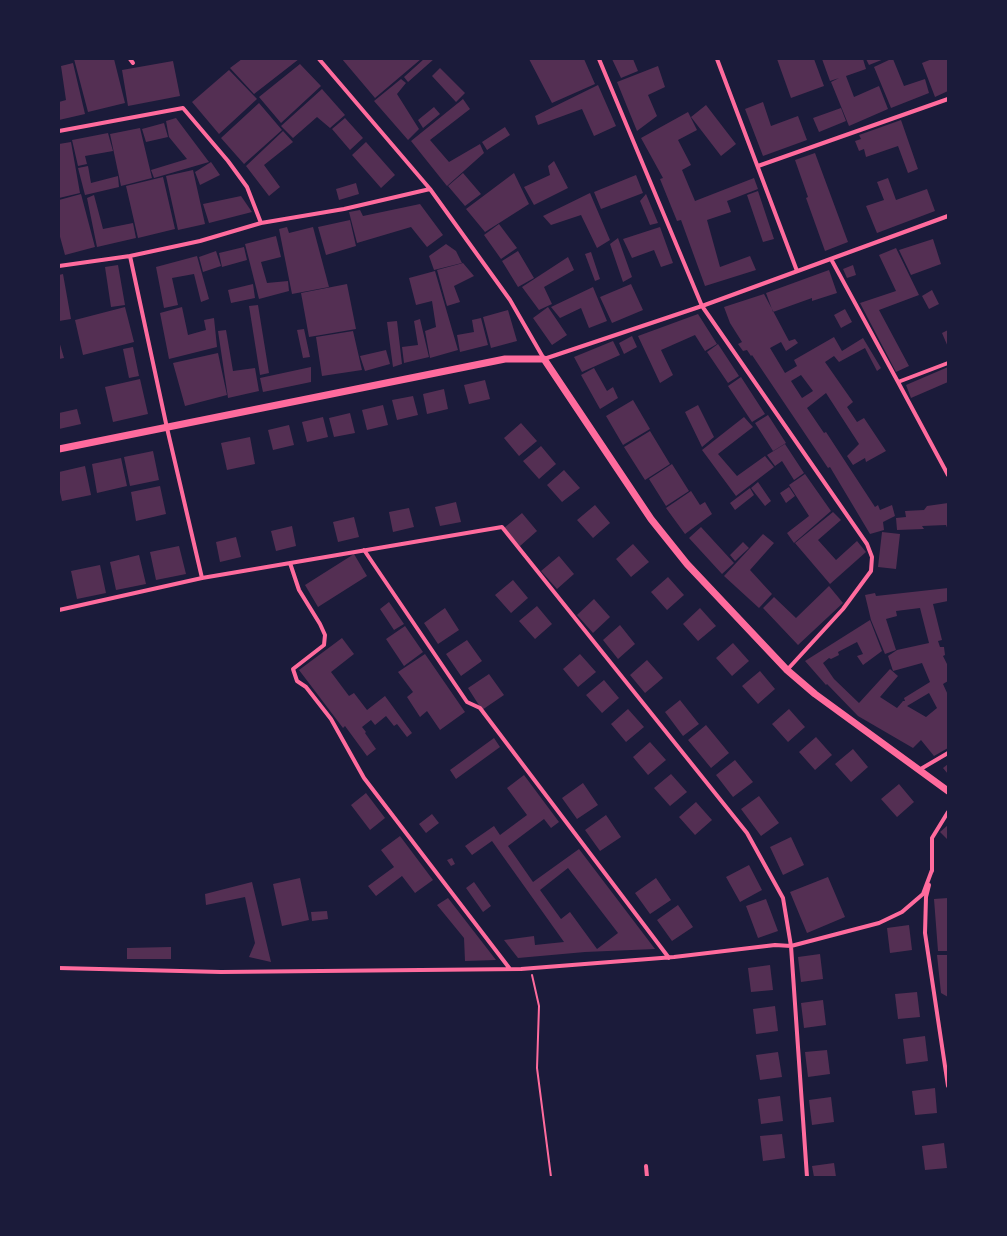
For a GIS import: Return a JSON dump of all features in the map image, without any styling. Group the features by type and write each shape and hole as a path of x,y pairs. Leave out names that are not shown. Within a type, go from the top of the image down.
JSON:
{"main road":[{"path":"59,450 504,359 544,359 652,519 678,553 786,670 815,694 948,791"}],"street":[{"path":"319,59 430,189 510,300 544,359 702,306 948,216"},
{"path":"599,59 702,306 867,544 872,557 871,571 843,609 786,670"},
{"path":"717,59 797,271"},
{"path":"758,166 948,99"},
{"path":"59,131 183,108 228,161 246,186 261,223"},
{"path":"59,266 130,256 200,241 261,223 344,209 430,189"},
{"path":"130,256 167,428 202,578"},
{"path":"831,259 948,475"},
{"path":"898,382 948,363"},
{"path":"59,610 202,578 502,527 747,833 783,898 791,946 807,1177"},
{"path":"364,550 467,702 480,708 669,958"},
{"path":"290,563 299,590 325,635 324,645 294,669 297,681 306,687 332,719 364,778 510,969"},
{"path":"919,770 948,753"},
{"path":"948,812 932,838 932,870 926,897 925,933 948,1086"},
{"path":"59,968 221,972 510,969 669,958 775,945 791,946 879,922 902,912 923,894 932,870"},
{"path":"646,1166 647,1177"}],"path":[{"path":"531,968 539,1006 537,1068 551,1177"}],"building":[{"path":"74,59 114,59 125,103 88,112"},
{"path":"242,59 299,59 254,94 230,68"},
{"path":"342,59 421,59 375,98"},
{"path":"424,59 434,59 408,82 404,77"},
{"path":"529,59 584,59 595,84 552,103"},
{"path":"612,59 633,59 638,71 621,78"},
{"path":"777,59 814,59 824,86 791,98"},
{"path":"822,59 863,59 866,69 846,76 854,97 879,86 888,109 849,126 831,82 839,78 830,81"},
{"path":"866,59 884,59 869,65"},
{"path":"893,59 904,86 925,79 929,93 891,108 874,67"},
{"path":"932,59 948,59 948,91 935,97 922,63"},
{"path":"173,61 180,96 128,106 122,70"},
{"path":"73,63 85,114 59,120 59,102 66,100 61,66"},
{"path":"300,64 321,86 281,123 259,97"},
{"path":"658,66 665,87 648,95 657,116 637,131 617,82"},
{"path":"440,68 465,93 456,102 432,76"},
{"path":"229,70 257,99 219,134 192,102"},
{"path":"401,79 406,83 397,94 419,129 408,140 374,101"},
{"path":"598,85 616,126 594,136 582,109 538,125 535,116"},
{"path":"322,89 345,115 330,128 317,117 293,138 281,126"},
{"path":"463,99 470,109 430,140 449,162 480,144 484,153 447,186 411,141"},
{"path":"763,102 771,126 798,116 807,140 763,156 745,109"},
{"path":"259,103 282,130 244,164 221,138"},
{"path":"706,105 736,144 721,156 691,117"},
{"path":"434,107 440,114 423,128 418,120"},
{"path":"841,108 846,121 819,132 813,118"},
{"path":"688,112 697,130 678,140 691,165 682,170 695,201 754,178 758,189 727,201 731,212 707,220 720,267 750,256 756,270 705,286 681,220 677,221 660,179 663,178 641,138"},
{"path":"176,118 209,162 154,178 151,170 187,159 169,137 166,121"},
{"path":"345,118 363,138 350,150 332,129"},
{"path":"901,120 918,169 908,173 898,146 866,157 864,149 859,151 855,141 861,139 859,135"},
{"path":"164,123 168,137 146,142 142,129"},
{"path":"505,127 510,135 487,150 482,142"},
{"path":"140,128 152,178 121,186 110,134"},
{"path":"283,131 293,142 264,165 280,187 269,196 246,166"},
{"path":"108,133 113,151 85,156 87,164 78,166 72,140"},
{"path":"71,142 80,193 59,198 59,144"},
{"path":"366,142 395,175 381,188 352,155"},
{"path":"815,153 848,242 825,251 806,198 808,197 795,160"},
{"path":"554,161 568,188 534,205 524,187 550,175 548,166"},
{"path":"211,162 220,175 200,185 195,172"},
{"path":"88,166 91,183 118,176 119,187 85,195 78,168"},
{"path":"193,170 205,224 178,230 166,176"},
{"path":"463,173 481,194 465,206 448,186"},
{"path":"514,173 529,204 485,232 466,209"},
{"path":"636,175 643,193 601,209 594,192"},
{"path":"163,177 175,229 138,238 126,186"},
{"path":"888,178 896,200 927,189 935,211 877,233 866,206 884,200 877,182"},
{"path":"356,183 359,194 339,200 336,189"},
{"path":"758,191 774,239 763,242 747,195"},
{"path":"590,193 610,240 597,248 581,215 551,225 543,216"},
{"path":"81,194 95,247 65,255 59,233 59,200"},
{"path":"646,194 658,223 650,225 640,201"},
{"path":"94,195 103,229 133,223 136,238 97,247 87,198"},
{"path":"241,196 252,212 209,223 203,204"},
{"path":"420,204 443,235 427,247 411,227 357,243 349,212 360,210 363,216"},
{"path":"350,220 356,246 326,255 318,227"},
{"path":"499,224 517,248 501,259 484,235"},
{"path":"287,227 289,233 313,227 329,287 292,294 279,229"},
{"path":"660,227 673,263 661,267 654,250 632,258 623,239"},
{"path":"276,236 281,257 261,262 267,283 288,281 289,291 259,299 245,244"},
{"path":"618,238 632,277 623,282 610,244"},
{"path":"933,239 941,264 911,275 899,250"},
{"path":"446,244 456,251 462,263 434,270 429,256"},
{"path":"244,247 247,260 222,267 219,253"},
{"path":"896,248 919,295 879,310 909,366 896,372 860,303 896,291 879,255"},
{"path":"216,251 221,266 203,272 199,257"},
{"path":"518,251 534,278 518,287 502,261"},
{"path":"591,252 600,279 595,281 585,254"},
{"path":"197,256 209,299 201,302 194,274 172,278 178,305 164,308 156,267"},
{"path":"568,257 574,270 544,287 552,304 539,310 522,287"},
{"path":"463,263 474,276 454,286 460,302 447,306 437,270"},
{"path":"118,265 125,305 111,307 105,267"},
{"path":"853,265 856,275 847,278 843,269"},
{"path":"829,270 837,293 812,301 812,298 773,312 766,293"},
{"path":"435,271 458,350 430,358 425,331 436,327 432,301 416,305 409,278"},
{"path":"63,274 71,319 59,321 59,275"},
{"path":"253,284 255,298 231,303 228,290"},
{"path":"347,284 356,329 309,337 301,293"},
{"path":"631,284 643,310 612,323 600,297"},
{"path":"593,287 607,321 589,328 581,308 560,318 551,307"},
{"path":"932,290 939,304 929,309 922,296"},
{"path":"764,294 789,341 795,339 798,343 786,351 781,342 770,348 785,373 797,366 794,360 834,337 842,351 863,338 881,368 877,371 865,348 839,362 834,356 825,362 853,402 847,407 857,422 864,418 886,451 866,462 865,458 853,465 847,456 859,444 826,393 807,408 824,433 826,432 875,507 878,505 880,510 892,505 895,516 883,522 884,530 870,534 830,467 828,468 752,355 751,356 747,350 743,351 738,344 742,342 730,323 724,307","holes":["801,375 813,391 802,398 791,381"]},
{"path":"258,305 269,373 260,375 249,306"},
{"path":"125,307 134,342 83,355 75,320"},
{"path":"182,307 188,335 206,330 204,320 214,318 217,347 169,359 160,313"},
{"path":"548,307 567,335 552,345 533,318"},
{"path":"845,309 852,322 841,328 834,315"},
{"path":"508,310 517,341 491,348 483,317"},
{"path":"698,314 717,344 705,351 695,335 661,350 673,375 660,383 638,336"},
{"path":"481,318 488,345 460,352 457,335 474,332 472,320"},
{"path":"420,319 429,357 404,363 402,347 418,345 414,321"},
{"path":"397,321 402,364 393,367 387,322"},
{"path":"304,329 310,357 303,358 297,330"},
{"path":"226,330 233,371 255,368 259,391 228,398 218,331"},
{"path":"948,330 948,347 942,333"},
{"path":"353,331 362,370 322,376 316,337"},
{"path":"632,336 637,347 624,354 619,343"},
{"path":"59,341 64,358 59,359"},
{"path":"613,341 620,355 582,372 574,357"},
{"path":"718,344 739,376 728,383 707,352"},
{"path":"133,347 139,376 129,378 123,349"},
{"path":"386,350 390,364 365,371 360,356"},
{"path":"218,353 227,395 185,406 173,363"},
{"path":"311,367 311,382 263,392 260,378"},
{"path":"948,367 948,382 911,398 906,385"},
{"path":"594,368 607,391 613,387 618,398 600,409 581,375"},
{"path":"741,377 765,414 752,422 728,386"},
{"path":"140,379 148,414 113,422 105,387"},
{"path":"485,380 490,399 469,404 464,385"},
{"path":"444,389 448,409 427,414 423,394"},
{"path":"413,396 418,415 397,420 392,400"},
{"path":"633,400 650,429 623,445 606,416"},
{"path":"383,405 388,425 367,430 362,410"},
{"path":"698,405 714,437 702,447 685,412"},
{"path":"77,409 81,424 59,429 59,413"},
{"path":"350,413 355,433 334,437 329,418"},
{"path":"768,415 786,443 773,451 755,423"},
{"path":"323,417 328,437 307,442 302,422"},
{"path":"744,417 753,427 718,454 737,476 765,456 774,467 736,496 702,450"},
{"path":"521,423 537,441 519,456 504,438"},
{"path":"289,425 294,445 273,450 268,430"},
{"path":"650,431 670,464 645,480 624,447"},
{"path":"250,437 255,464 227,470 221,443"},
{"path":"785,444 804,473 794,480 782,461 775,466 767,455"},
{"path":"541,446 556,464 539,479 523,461"},
{"path":"153,451 159,480 130,486 124,457"},
{"path":"121,458 127,486 97,493 92,464"},
{"path":"672,464 689,491 666,506 649,479"},
{"path":"85,466 91,495 62,501 59,488 59,472"},
{"path":"564,470 580,488 562,502 547,485"},
{"path":"805,474 831,511 794,543 787,533 809,516 789,485"},
{"path":"758,482 771,501 765,506 751,488"},
{"path":"160,486 166,514 136,521 131,492"},
{"path":"789,487 795,496 786,503 780,493"},
{"path":"750,488 754,495 735,510 730,503"},
{"path":"691,491 700,505 705,502 712,514 685,534 666,508"},
{"path":"456,502 461,522 440,526 435,507"},
{"path":"948,503 948,530 946,525 922,526 924,529 897,530 896,518 906,517 905,511 924,510 927,506"},
{"path":"595,505 610,523 593,538 577,520"},
{"path":"409,508 414,527 393,532 389,512"},
{"path":"833,512 841,520 818,540 836,560 857,541 866,552 830,584 795,543"},
{"path":"522,513 537,531 520,546 504,528"},
{"path":"354,517 359,537 338,542 333,522"},
{"path":"292,526 296,546 276,551 271,531"},
{"path":"701,527 734,563 722,574 689,538"},
{"path":"882,532 900,534 896,569 878,567"},
{"path":"763,534 774,543 750,570 772,594 759,608 724,576"},
{"path":"236,537 241,557 220,562 216,542"},
{"path":"743,542 749,548 735,561 730,555"},
{"path":"633,544 649,562 631,577 616,559"},
{"path":"179,546 186,574 156,580 150,552"},
{"path":"354,554 367,576 318,607 305,585"},
{"path":"139,555 146,584 116,590 110,562"},
{"path":"559,556 574,574 557,589 541,571"},
{"path":"100,565 106,593 77,599 71,571"},
{"path":"668,577 684,595 667,610 651,592"},
{"path":"513,580 528,598 511,613 495,595"},
{"path":"829,586 843,603 798,645 763,608 774,597 796,618"},
{"path":"948,588 948,601 933,604 942,640 938,641 940,647 944,647 945,655 943,656 948,666 948,681 943,684 948,695 948,748 934,756 921,740 913,748 858,716 827,684 826,685 805,661 870,620 882,651 863,665 857,656 863,654 857,642 838,652 839,655 831,659 829,658 823,663 834,679 859,703 890,669 898,676 880,697 897,708 903,701 905,701 904,698 930,682 922,663 893,671 888,656 897,650 929,643 920,608 896,611 897,616 886,619 896,650 885,654 871,620 865,595 875,593 876,596","holes":["929,693 937,708 926,717 907,706"]},
{"path":"594,599 610,617 593,633 577,615"},
{"path":"389,602 404,624 394,630 380,609"},
{"path":"537,606 552,624 535,639 519,621"},
{"path":"445,608 459,630 438,644 424,623"},
{"path":"700,608 716,626 698,641 683,624"},
{"path":"620,625 635,644 618,659 603,640"},
{"path":"405,626 423,652 404,666 386,639"},
{"path":"342,638 354,654 331,672 349,696 354,693 367,710 385,696 412,733 407,737 397,724 394,726 386,716 375,725 371,720 362,727 376,749 367,756 345,726 343,728 299,670"},
{"path":"467,640 482,661 461,676 446,654"},
{"path":"733,643 749,661 732,676 716,658"},
{"path":"425,654 465,712 440,730 427,711 420,717 407,697 413,692 398,672"},
{"path":"580,654 596,672 578,687 563,669"},
{"path":"647,660 663,678 645,693 630,675"},
{"path":"760,671 775,689 758,704 742,686"},
{"path":"489,674 504,695 482,710 468,688"},
{"path":"604,680 619,698 602,713 586,695"},
{"path":"680,700 699,724 683,736 665,712"},
{"path":"628,709 644,727 626,742 611,724"},
{"path":"789,709 805,727 788,742 772,724"},
{"path":"706,725 729,753 711,768 688,740"},
{"path":"816,737 832,755 815,770 799,752"},
{"path":"494,738 500,747 456,779 450,770"},
{"path":"650,742 666,760 648,775 633,757"},
{"path":"853,749 868,767 851,782 835,764"},
{"path":"735,760 753,782 733,797 716,775"},
{"path":"948,764 948,774 943,768"},
{"path":"671,774 687,792 670,806 654,788"},
{"path":"524,775 559,822 551,828 544,819 508,846 533,882 579,849 655,949 585,952 518,958 504,940 534,936 535,945 564,942 492,841 472,855 465,846 494,826 500,835 527,815 507,788","holes":["568,868 618,933 597,949 570,912 561,919 540,890"]},
{"path":"583,783 598,805 577,819 562,798"},
{"path":"899,784 914,802 897,817 881,799"},
{"path":"366,793 385,818 370,830 351,805"},
{"path":"759,796 779,823 761,836 741,809"},
{"path":"696,802 712,820 695,835 679,817"},
{"path":"432,814 439,823 426,833 419,824"},
{"path":"606,815 621,837 600,851 585,830"},
{"path":"948,825 948,840 940,832"},
{"path":"400,836 433,880 415,893 402,876 376,896 368,886 394,867 381,850"},
{"path":"791,837 804,865 783,875 770,847"},
{"path":"452,858 455,864 451,866 447,860"},
{"path":"749,865 762,890 740,902 726,877"},
{"path":"828,877 845,917 807,933 790,892"},
{"path":"300,878 309,920 282,926 273,884"},
{"path":"656,878 671,900 650,914 635,893"},
{"path":"252,882 271,962 249,957 255,943 245,897 206,905 205,894"},
{"path":"474,882 491,906 483,912 466,888"},
{"path":"448,898 496,960 465,961 464,938 437,905"},
{"path":"948,898 948,951 938,951 934,899"},
{"path":"766,899 778,931 758,938 746,906"},
{"path":"678,905 693,927 672,941 657,920"},
{"path":"327,911 328,919 312,921 311,912"},
{"path":"909,925 912,950 890,953 887,928"},
{"path":"171,947 171,959 127,959 127,948"},
{"path":"820,954 823,979 801,982 798,957"},
{"path":"937,955 948,955 948,997 941,993"},
{"path":"770,965 773,990 751,992 748,968"},
{"path":"917,992 920,1017 898,1019 895,994"},
{"path":"823,1000 826,1025 804,1028 801,1003"},
{"path":"775,1006 778,1031 756,1034 753,1009"},
{"path":"925,1036 928,1061 906,1064 903,1039"},
{"path":"827,1050 830,1074 808,1077 805,1052"},
{"path":"778,1052 782,1077 760,1080 756,1055"},
{"path":"935,1088 937,1113 915,1115 912,1091"},
{"path":"780,1096 783,1121 761,1124 758,1099"},
{"path":"831,1097 834,1122 812,1125 809,1100"},
{"path":"782,1134 785,1158 763,1161 760,1136"},
{"path":"944,1143 947,1168 925,1170 922,1146"},
{"path":"834,1163 836,1177 814,1177 812,1166"}]}
